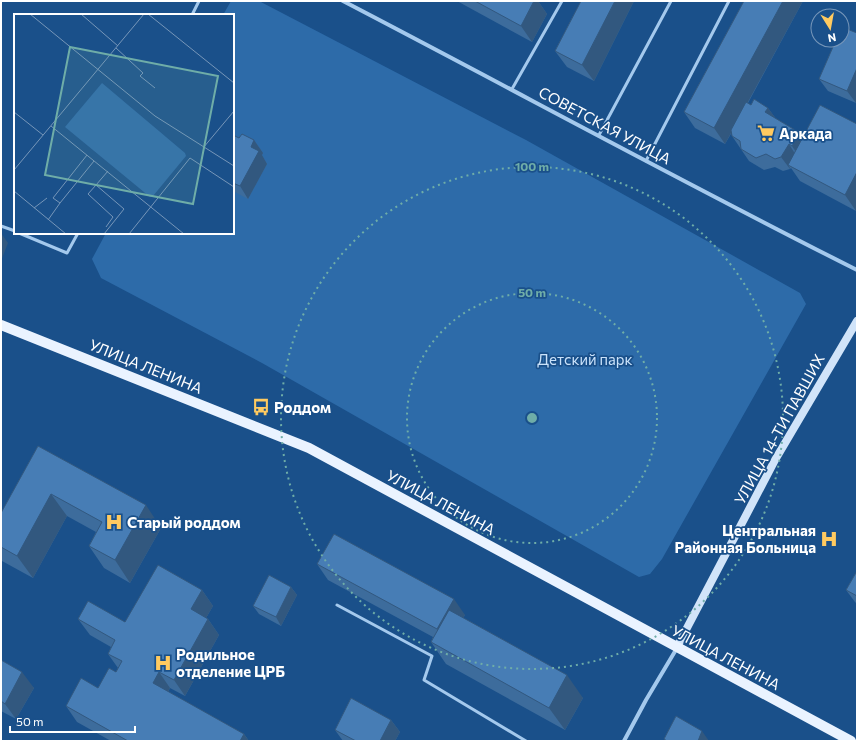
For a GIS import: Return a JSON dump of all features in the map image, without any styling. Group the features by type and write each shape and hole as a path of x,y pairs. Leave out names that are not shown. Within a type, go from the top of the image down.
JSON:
{"main road":[{"name":"УЛИЦА ЛЕНИНА","path":"2,326 309,448 851,741"}],"street":[{"name":"СОВЕТСКАЯ УЛИЦА","path":"343,1 646,161 857,270"},
{"name":"УЛИЦА 14-ТИ ПАВШИХ","path":"624,741 677,647 776,460 857,320"}],"lane":[{"path":"192,14 199,1"},
{"path":"512,89 562,1"},
{"path":"599,135 671,1"},
{"path":"646,161 729,1"},
{"path":"1,226 14,231"},
{"path":"21,234 67,253 77,234"},
{"path":"337,605 432,656 424,680 526,741"}],"green space":[{"name":"Детский парк","path":"231,1 259,1 526,140 800,293 806,304 662,559 650,574 639,577 262,363 101,278 92,259 105,234 234,234 234,14 224,14"}],"building":[{"path":"475,1 534,1 521,26"},
{"path":"581,1 615,1 582,65 555,51"},
{"path":"744,1 783,1 714,128 684,112"},
{"path":"850,30 857,33 857,68 847,91 819,79 833,48 850,48"},
{"name":"Аркада","path":"754,99 768,108 765,112 795,130 791,139 795,141 792,146 789,144 781,157 775,159 766,154 756,158 741,149 740,141 732,136 731,130 746,102 751,105"},
{"path":"820,105 857,124 857,172 845,195 788,165"},
{"path":"242,134 254,140 251,147 259,151 240,186 234,183 234,136 239,138"},
{"path":"38,446 146,505 115,560 89,546 102,522 51,494 17,556 1,547 1,513"},
{"path":"334,534 454,599 437,629 317,564"},
{"name":"Родильное отделение ЦРБ","path":"158,565 202,590 191,609 208,619 174,680 159,672 153,683 244,734 240,741 128,741 66,706 81,678 98,688 109,668 116,672 122,661 108,654 115,640 78,619 88,601 125,622"},
{"path":"857,571 857,596 846,590"},
{"path":"269,575 291,587 276,617 253,606"},
{"path":"449,610 567,675 549,708 431,642"},
{"path":"1,660 22,672 5,704 1,701"},
{"path":"351,698 391,720 380,741 356,741 335,730"},
{"path":"676,716 702,731 698,741 667,741 664,739"}],"place":[{"name":"Аркада","path":"766,133"},
{"name":"Роддом","path":"261,407"},
{"name":"Старый роддом","path":"114,522"},
{"name":"Центральная Районная Больница","path":"829,539"},
{"name":"Родильное отделение ЦРБ","path":"163,663"}]}
